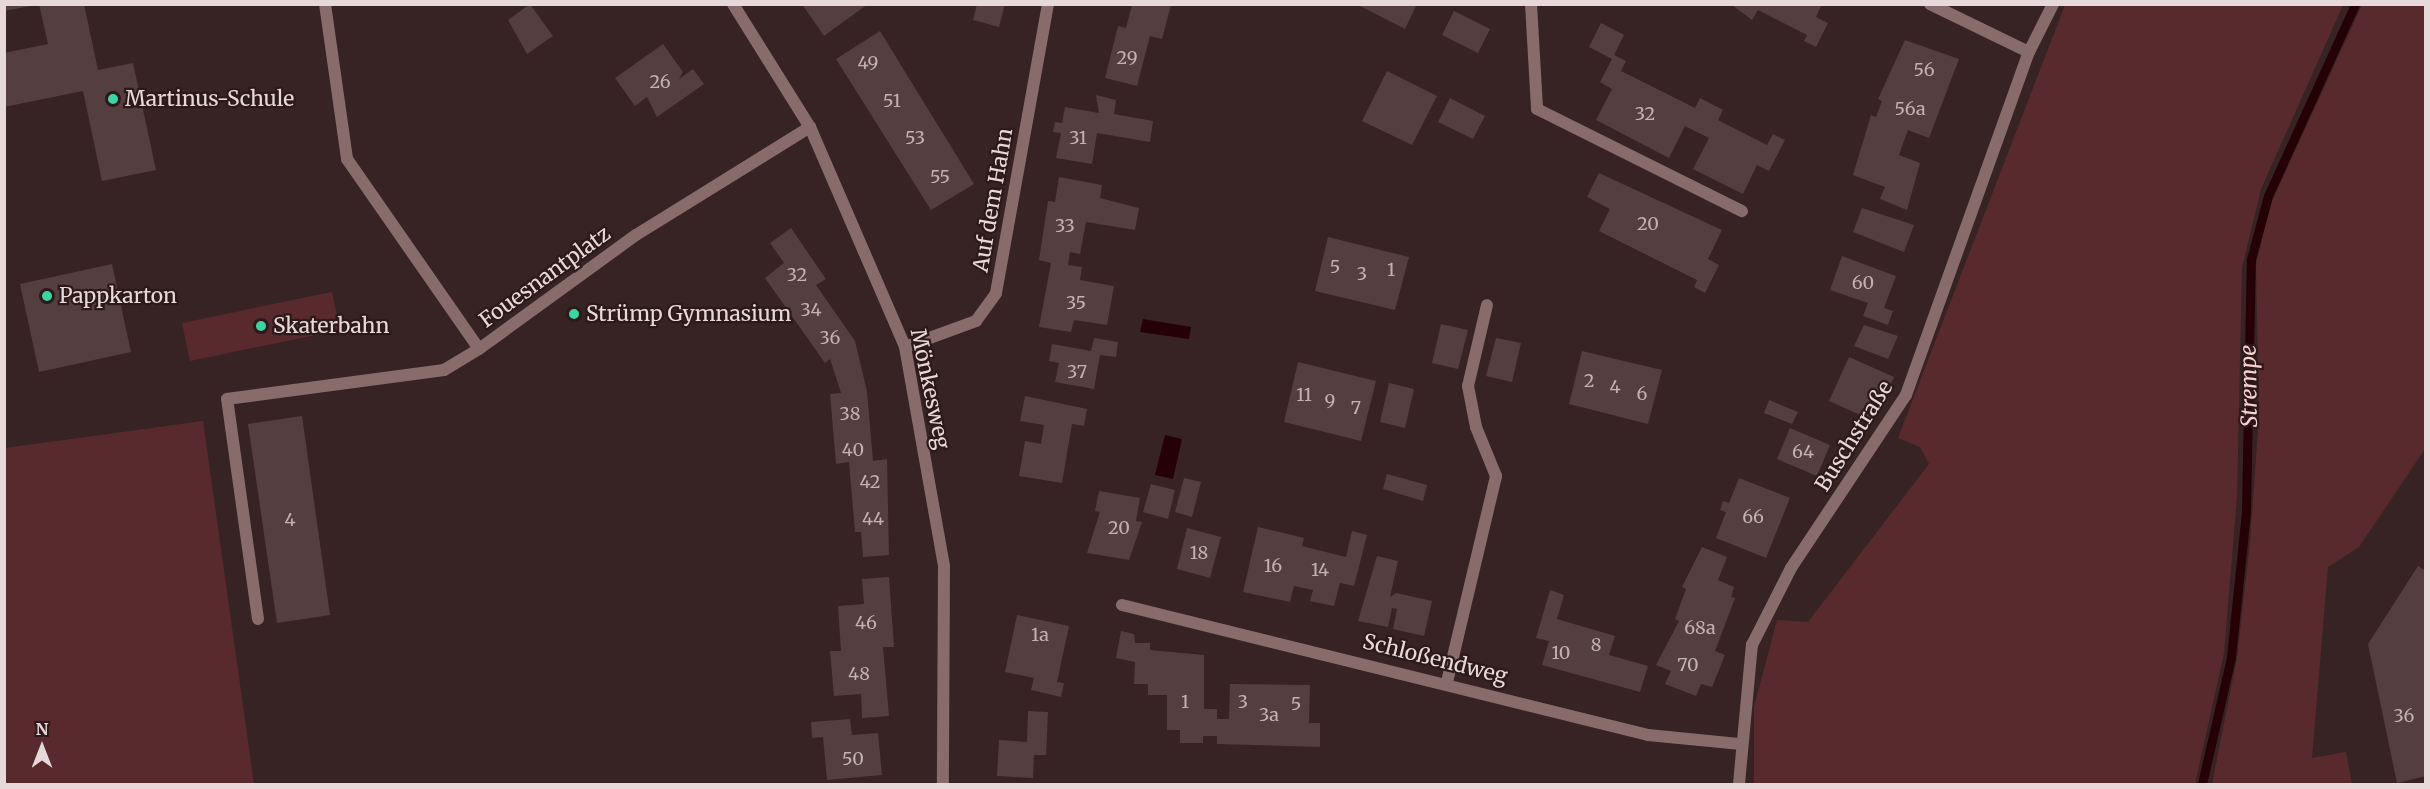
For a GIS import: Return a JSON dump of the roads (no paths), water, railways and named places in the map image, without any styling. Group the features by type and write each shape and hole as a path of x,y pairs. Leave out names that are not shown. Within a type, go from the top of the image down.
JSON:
{"street":[{"name":"Fouesnantplatz","path":"325,4 347,159 479,349 636,235 810,127"},
{"name":"Mönkesweg","path":"733,4 810,127 869,254 905,347 944,566 943,784"},
{"name":"Auf dem Hahn","path":"905,347 976,321 996,293 1048,4"},
{"path":"1531,4 1537,109 1742,211"},
{"path":"1930,4 2030,52"},
{"name":"Buschstraße","path":"1739,784 1739,744 1752,645 1791,567 1906,396 2030,52 2053,4"},
{"path":"1448,682 1496,476 1476,428 1468,386 1487,305"},
{"path":"258,619 227,399 444,370 479,349"},
{"name":"Schloßendweg","path":"1122,605 1448,682 1648,735 1739,744"}],"waterway":[{"name":"Strempe","path":"2202,784 2231,657 2246,512 2251,259 2268,196 2355,4"}],"place":[{"name":"Martinus-Schule","path":"113,99"},
{"name":"Pappkarton","path":"47,296"},
{"name":"Strümp Gymnasium","path":"574,314"},
{"name":"Skaterbahn","path":"261,326"}]}
